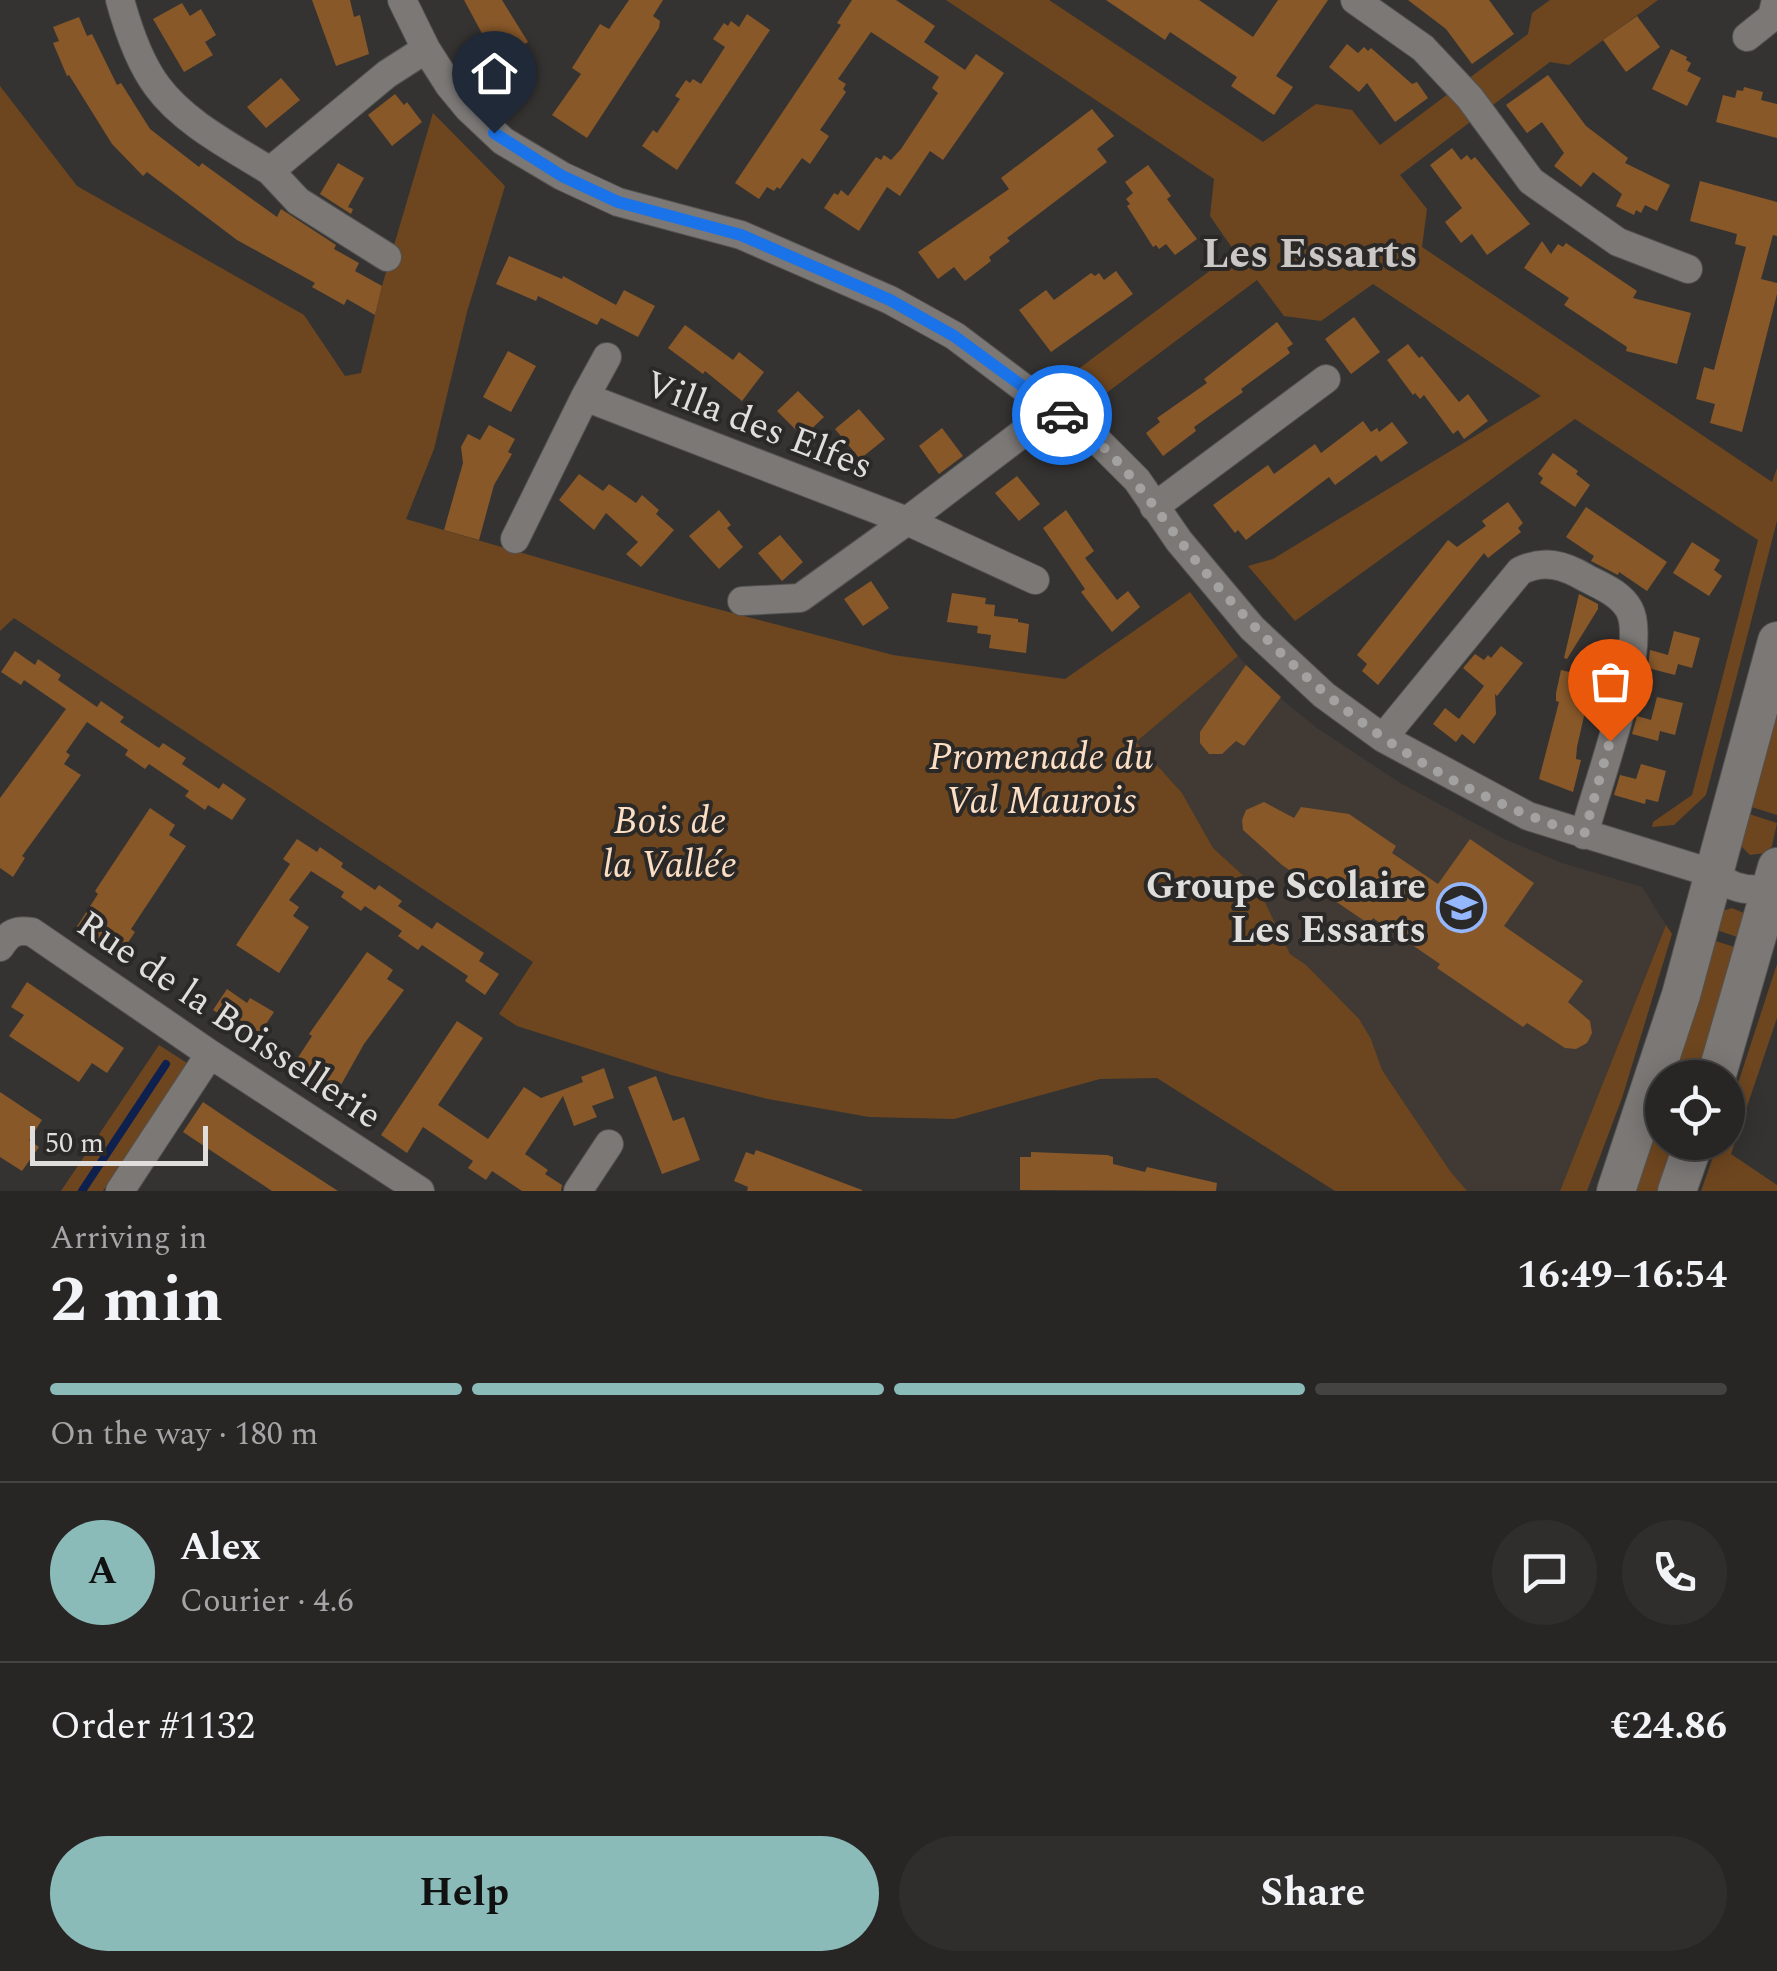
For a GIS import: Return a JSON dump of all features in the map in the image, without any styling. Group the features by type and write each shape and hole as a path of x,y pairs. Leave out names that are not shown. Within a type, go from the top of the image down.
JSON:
{"main road":[{"path":"1616,1191 1667,1043 1777,641"},
{"path":"1721,1060 1775,881"},
{"path":"1677,1191 1688,1160"}],"street":[{"path":"120,0 129,33 158,87 199,125 270,171 298,200 387,257"},
{"path":"402,0 426,49 468,108 503,142 562,176 634,208 741,235 890,300 954,336 1053,410 1087,430 1136,480 1252,628 1324,695 1383,738 1528,816 1715,874 1730,872 1775,881"},
{"path":"1355,0 1423,48 1470,98 1531,182 1618,242 1688,269"},
{"path":"1747,37 1772,17 1776,0"},
{"path":"270,171 387,74 426,49"},
{"name":"Villa des Elfes","path":"514,539 607,357"},
{"path":"1154,506 1326,379"},
{"name":"Villa des Elfes","path":"585,397 907,521 1035,580"},
{"name":"Villa des Elfes","path":"742,601 800,598 1053,410"},
{"path":"1383,738 1520,571 1543,564 1570,569 1619,597 1634,623 1632,665 1584,835"},
{"name":"Rue de la Boissellerie","path":"0,947 7,936 19,930 32,932 420,1191"},
{"path":"120,1191 210,1054"},
{"path":"578,1191 609,1144"}],"shaded area":[{"name":"Groupe Scolaire Les Essarts","path":"1238,656 1270,690 1317,728 1402,784 1504,839 1562,863 1642,887 1666,925 1560,1191 1466,1191 1382,1070 1371,1039 1307,966 1290,954 1259,890 1213,848 1182,793 1136,742"}],"green space":[{"path":"946,0 1049,0 1263,142 1316,104 1352,110 1380,145 1528,34 1532,13 1550,0 1658,0 1569,65 1550,62 1400,175 1427,209 1422,247 1772,482 1777,468 1777,521 1706,795 1674,825 1652,827 1653,822 1692,795 1758,540 1575,419 1295,621 1248,566 1273,559 1541,396 1373,284 1321,321 1284,316 1257,280 1097,400 1069,376 1235,252 1210,216 1214,179"},
{"name":"Bois de la Vallée","path":"0,86 77,186 304,315 345,376 361,373 433,113 505,186 467,312 434,449 406,519 683,600 893,655 1065,679 1190,592 1238,656 1136,742 1182,793 1213,848 1259,890 1290,954 1359,1019 1382,1070 1467,1191 1335,1191 1157,1078 1100,1079 954,1119 869,1117 768,1099 671,1075 517,1026 499,1014 533,962 14,618 0,631"},
{"path":"1777,679 1777,815 1745,805"},
{"path":"1743,812 1777,823 1772,846 1765,853 1750,855 1739,844"},
{"path":"1732,908 1744,913 1746,940 1711,928 1719,912"},
{"path":"1666,925 1672,934 1622,1098 1587,1191 1560,1191"},
{"path":"1709,939 1744,950 1710,1060 1672,1060"},
{"path":"1777,964 1777,1018 1745,1113 1745,1062"},
{"path":"159,1045 187,1063 103,1191 61,1191"},
{"path":"1645,1137 1645,1160 1676,1160 1665,1191 1626,1191"},
{"path":"1712,1160 1740,1160 1777,1185 1777,1191 1701,1191"}],"building":[{"path":"312,0 350,0 354,17 360,15 369,54 336,66"},
{"path":"464,0 502,0 528,42 506,56 499,44 491,50"},
{"path":"629,0 663,0 653,16 660,21 659,28 587,138 552,115 581,74 572,68 600,24 609,29"},
{"path":"852,0 896,0 935,26 924,42 965,70 976,54 1004,73 943,160 930,151 900,196 887,187 859,231 824,208 834,193 838,195 841,190 848,196 876,157 881,160 884,155 891,160 901,149 938,93 932,88 939,77 871,32 838,79 846,84 846,92 820,130 829,136 810,164 802,158 780,189 767,187 759,199 735,183 841,25 837,23"},
{"path":"1106,0 1199,0 1253,37 1278,0 1328,0 1276,76 1293,87 1274,115 1231,86 1237,77 1170,32 1165,40"},
{"path":"1408,0 1489,0 1514,34 1472,64 1446,29"},
{"path":"182,3 190,16 201,9 216,35 205,42 213,55 184,72 153,19"},
{"path":"747,14 770,30 677,170 642,146 653,130 657,133 680,99 675,96 686,80 701,84 725,47 713,39 724,23 728,26 731,21 739,27"},
{"path":"1637,16 1660,47 1626,72 1603,40"},
{"path":"79,17 87,36 92,34 117,85 121,83 150,129 199,167 202,163 277,217 281,209 359,263 355,271 382,286 375,315 347,299 344,305 312,287 315,283 237,240 147,172 143,176 112,144 67,76 53,43 59,41 53,27"},
{"path":"1347,44 1358,53 1364,47 1368,51 1371,48 1412,84 1417,82 1428,98 1395,122 1367,83 1359,92 1329,67"},
{"path":"1671,49 1687,57 1691,63 1687,71 1701,78 1687,106 1652,89"},
{"path":"1548,75 1586,126 1628,158 1625,163 1670,185 1657,211 1645,205 1641,213 1636,210 1634,215 1616,206 1622,194 1593,172 1581,187 1554,166 1564,153 1542,122 1527,133 1506,105"},
{"path":"281,78 300,100 266,128 247,107"},
{"path":"1744,87 1763,92 1761,100 1777,104 1777,138 1716,122 1723,95 1735,98 1737,90 1743,91"},
{"path":"395,94 404,105 407,102 422,122 392,146 368,115"},
{"path":"1092,109 1114,136 1097,149 1107,162 1007,238 1010,241 989,257 991,261 965,281 954,267 938,279 918,252 1009,189 1001,178"},
{"path":"1452,148 1461,160 1467,155 1471,160 1475,157 1530,224 1487,255 1472,234 1461,243 1445,222 1462,208 1430,165"},
{"path":"338,163 364,178 348,207 353,209 351,214 320,194"},
{"path":"1148,165 1197,239 1175,255 1166,244 1159,249 1153,247 1127,206 1130,204 1126,199 1133,193 1125,182"},
{"path":"1700,181 1777,202 1777,236 1773,235 1761,279 1777,283 1777,294 1742,432 1710,423 1715,404 1696,399 1704,367 1714,370 1746,247 1735,244 1737,234 1690,221"},
{"path":"1542,241 1551,254 1558,244 1563,247 1566,243 1637,291 1633,298 1691,313 1677,364 1626,351 1627,347 1564,305 1569,298 1524,268"},
{"path":"509,256 562,279 563,276 616,305 624,290 655,306 638,337 601,318 597,325 538,296 536,301 496,284"},
{"path":"1116,271 1133,294 1051,352 1019,310 1046,290 1054,300 1091,273 1099,273 1104,280"},
{"path":"1354,317 1380,352 1351,374 1325,339"},
{"path":"1277,322 1293,344 1287,348 1290,353 1163,456 1146,433 1160,422 1157,418 1207,383 1204,379"},
{"path":"685,325 733,360 739,352 764,372 742,401 668,348"},
{"path":"1408,344 1459,402 1468,394 1488,421 1464,439 1458,430 1453,434 1424,395 1420,399 1413,395 1387,360"},
{"path":"508,351 536,366 511,412 483,397"},
{"path":"798,391 824,417 803,437 777,411"},
{"path":"859,409 885,439 860,459 835,429"},
{"path":"1363,421 1371,432 1377,428 1379,432 1392,422 1408,443 1381,462 1376,455 1335,485 1329,477 1246,540 1238,530 1235,533 1213,505 1268,465 1274,474 1315,444 1321,453"},
{"path":"489,425 515,439 508,452 512,454 494,485 479,540 444,530 463,463 461,447 468,434 480,440"},
{"path":"942,428 963,456 939,474 919,446"},
{"path":"1553,453 1590,485 1575,507 1540,483 1543,478 1538,474"},
{"path":"579,474 603,491 609,484 636,503 642,495 674,530 641,567 626,554 638,542 606,513 594,530 559,500"},
{"path":"1017,476 1040,504 1019,521 995,493"},
{"path":"1508,502 1523,523 1518,528 1521,532 1488,558 1484,553 1378,685 1362,671 1367,664 1357,655 1448,540 1457,547 1486,526 1482,521"},
{"path":"1586,507 1667,562 1647,591 1619,572 1618,575 1591,561 1594,556 1566,537"},
{"path":"719,510 731,525 727,528 743,547 719,569 689,536"},
{"path":"1066,510 1094,551 1085,558 1117,600 1128,591 1140,607 1112,632 1081,592 1085,589 1043,528"},
{"path":"780,535 803,562 782,581 758,553"},
{"path":"1692,542 1720,560 1714,570 1722,576 1709,596 1673,573"},
{"path":"871,581 889,608 863,626 844,599"},
{"path":"952,593 986,598 985,604 995,605 994,616 1029,624 1026,653 989,648 991,635 977,633 978,626 947,622"},
{"path":"1579,594 1598,604 1598,609 1567,659 1564,658"},
{"path":"1674,631 1700,638 1692,668 1678,664 1675,675 1648,668 1650,650 1668,655"},
{"path":"1501,646 1523,663 1495,694 1496,714 1474,744 1462,734 1456,742 1433,724 1445,708 1459,719 1484,686 1463,668 1475,654 1484,660 1488,655 1491,658"},
{"path":"15,651 35,665 38,659 61,675 58,680 97,707 101,701 124,717 120,722 159,748 163,743 186,758 182,764 219,789 223,783 246,799 232,820 208,805 205,810 185,796 189,791 149,764 145,769 125,755 128,750 87,722 66,752 70,755 64,764 81,775 22,856 25,858 13,877 0,868 0,798 66,709 24,680 21,685 1,672"},
{"path":"1246,665 1281,697 1244,746 1236,741 1222,754 1209,754 1200,743 1200,732"},
{"path":"1561,670 1589,677 1587,684 1591,685 1577,747 1576,759 1581,760 1573,792 1539,779 1559,702 1556,693"},
{"path":"1657,697 1683,703 1675,735 1660,731 1658,741 1632,734 1637,716 1651,720"},
{"path":"1641,764 1666,771 1658,802 1646,799 1645,804 1614,795 1620,775 1636,779"},
{"path":"1264,802 1294,818 1301,807 1349,814 1396,846 1392,853 1438,884 1470,839 1534,883 1504,926 1583,981 1568,1002 1590,1021 1592,1033 1587,1043 1576,1049 1565,1048 1527,1023 1523,1027 1373,918 1369,924 1282,865 1243,830 1246,810"},
{"path":"150,808 175,825 169,835 186,846 131,929 135,932 123,950 106,939 100,948 74,931 98,894 95,891"},
{"path":"297,839 317,852 320,847 375,890 379,885 402,901 398,906 432,929 437,922 484,953 479,961 499,974 485,995 465,981 468,976 422,945 418,950 398,936 402,931 365,906 361,911 341,897 344,892 311,871 289,900 299,907 293,916 309,927 279,973 236,945 290,864 283,859"},
{"path":"367,952 393,970 387,979 404,990 364,1044 337,1092 320,1081 314,1091 288,1073 312,1036 309,1034"},
{"path":"27,982 124,1048 107,1073 92,1063 79,1082 9,1036 24,1015 11,1007"},
{"path":"227,989 247,1003 250,998 274,1012 260,1033 237,1018 233,1023 213,1010"},
{"path":"457,1021 483,1038 438,1105 488,1139 524,1087 541,1098 583,1082 581,1077 604,1068 614,1098 592,1106 597,1117 574,1126 563,1096 525,1154 548,1170 545,1174 562,1185 561,1191 522,1191 492,1171 486,1180 468,1168 473,1161 423,1127 407,1153 381,1135"},
{"path":"656,1076 673,1121 684,1117 700,1160 662,1174 628,1087"},
{"path":"0,1092 42,1120 29,1140 39,1147 22,1171 0,1157"},
{"path":"203,1102 338,1191 272,1191 183,1132"},
{"path":"756,1150 862,1191 747,1191 748,1187 734,1181 746,1152 754,1155"},
{"path":"1031,1152 1107,1155 1113,1157 1113,1164 1145,1172 1147,1167 1217,1183 1216,1191 1020,1190 1020,1157 1031,1157"}],"waterway":[{"path":"82,1191 166,1064"}],"way so far":[{"path":"1062,415 1087,430 1136,480 1179,541 1252,628 1324,695 1410,755 1528,816 1584,835 1610,741"}],"place":[{"name":"Groupe Scolaire Les Essarts","path":"1461,907"}],"district":[{"name":"Les Essarts","path":"1310,252"}],"route":[{"path":"494,133 562,176 618,202 741,235 890,300 954,336 1062,415"}],"park label":[{"name":"Promenade du Val Maurois","path":"1041,778"}]}
